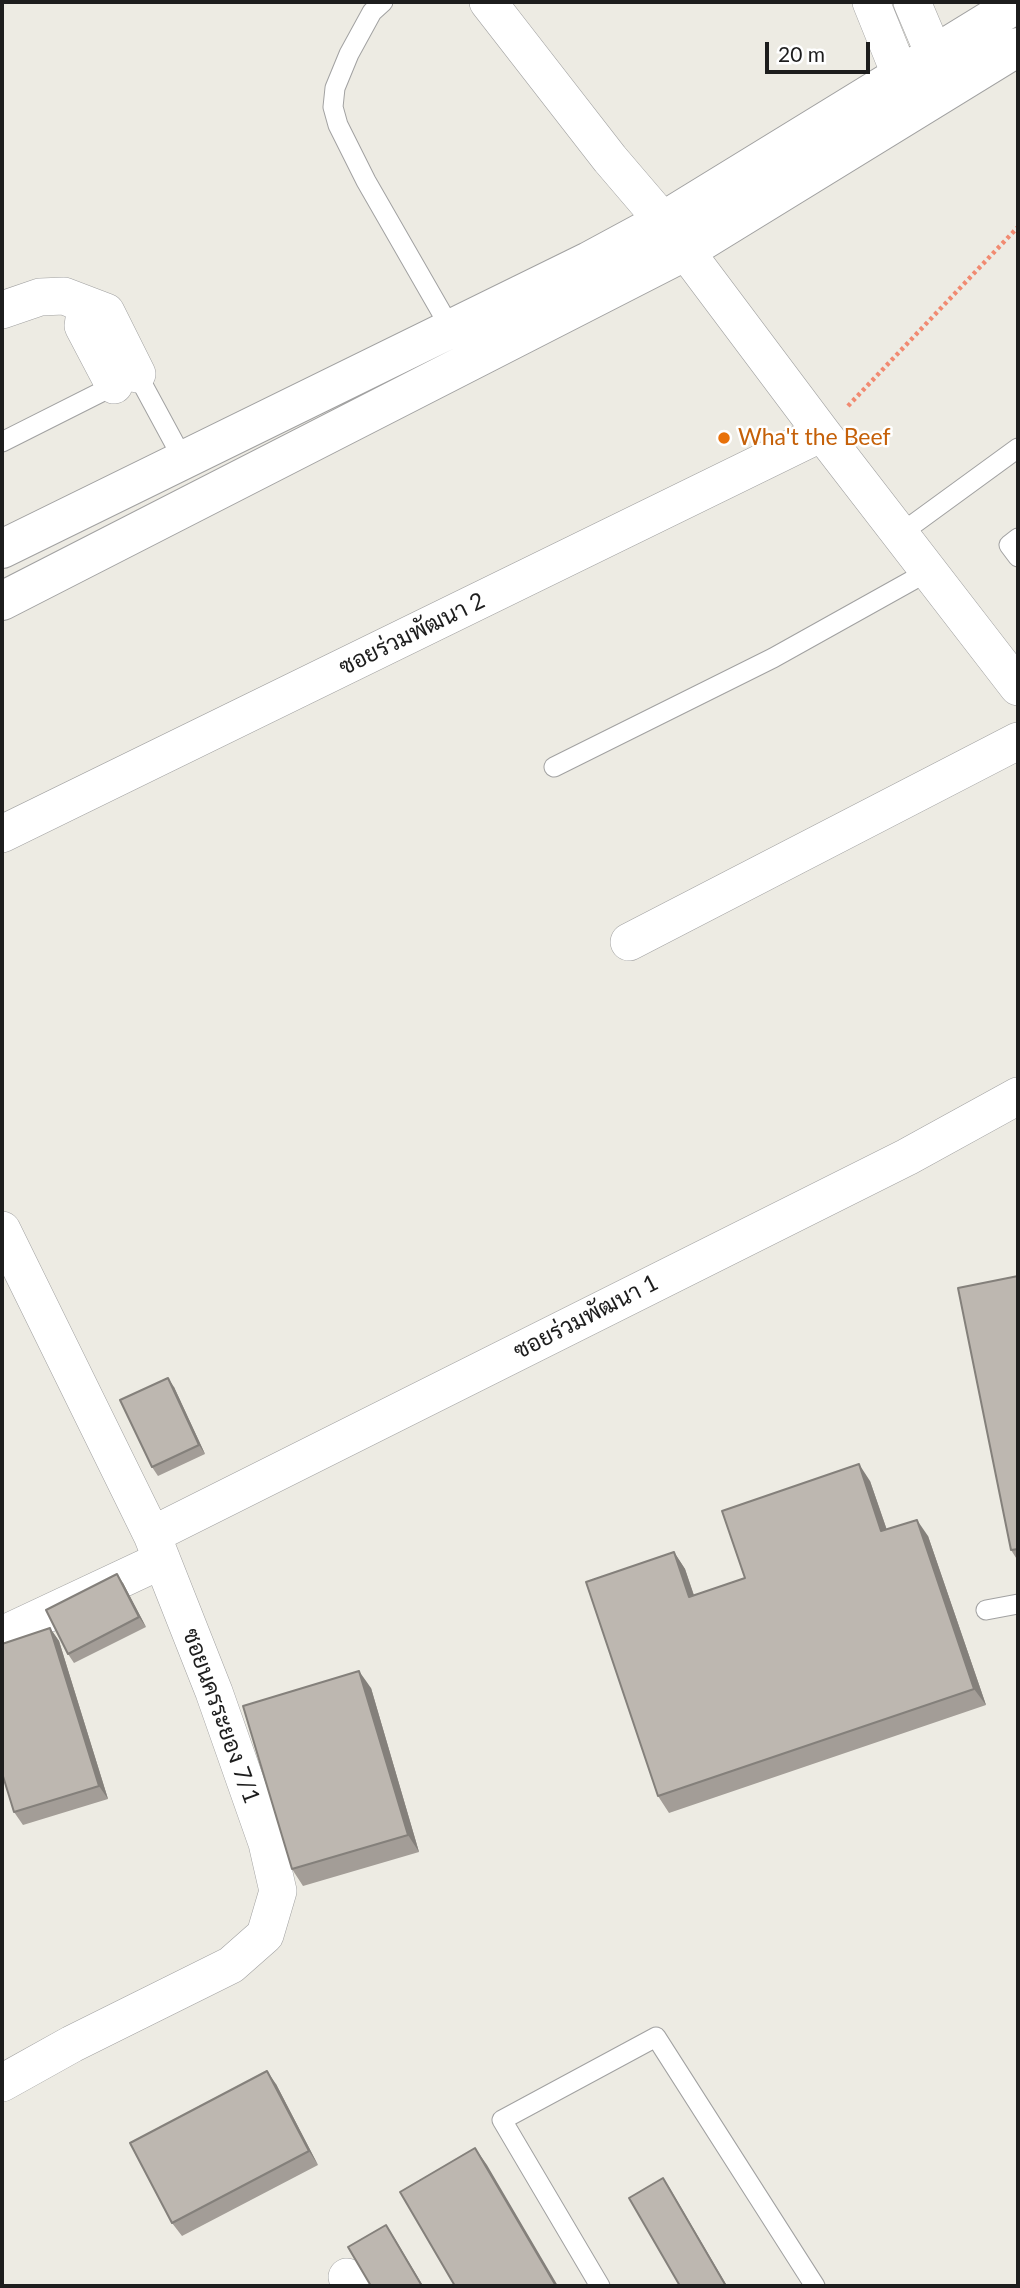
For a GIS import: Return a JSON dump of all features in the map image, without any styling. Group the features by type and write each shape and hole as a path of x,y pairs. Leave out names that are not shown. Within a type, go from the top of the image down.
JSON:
{"street":[{"path":"488,2 610,159 663,221 900,534 1016,678"},
{"path":"871,2 900,74"},
{"path":"912,2 934,54"},
{"path":"2,549 589,261 663,221 1018,2"},
{"path":"2,601 686,251 1018,47"},
{"path":"2,310 40,297 64,296 86,305 83,326 125,380"},
{"name":"ซอยร่วมพัฒนา 2","path":"2,834 822,433"},
{"path":"629,942 1018,741"},
{"name":"ซอยร่วมพัฒนา 1","path":"2,1636 157,1547 895,1163 1018,1096"},
{"name":"ซอยนครระยอง 7/1","path":"2,1230 157,1547 214,1692 267,1843 278,1891 265,1935 232,1965 72,2044 2,2083"}],"lane":[{"path":"383,2 372,12 349,54 335,88 333,107 338,125 366,181 451,329"},
{"path":"2,442 125,380 184,461"},
{"path":"900,534 1018,448"},
{"path":"1018,538 1009,545 1018,557"},
{"path":"554,767 773,658 929,571"},
{"path":"986,1610 1018,1604"},
{"path":"600,2286 502,2120 656,2037 815,2286"}],"path":[{"path":"822,433 1018,227"}],"building":[{"path":"1018,1276 1018,1549 1011,1550 958,1288"},
{"path":"168,1378 199,1445 152,1467 120,1400"},
{"path":"859,1464 881,1531 917,1520 974,1689 658,1796 586,1582 674,1552 689,1597 745,1578 722,1511"},
{"path":"117,1574 139,1617 68,1654 46,1610"},
{"path":"50,1628 99,1786 14,1812 2,1773 2,1644"},
{"path":"359,1671 408,1835 292,1869 243,1706"},
{"path":"267,2071 309,2151 172,2223 130,2143"},
{"path":"475,2148 556,2286 455,2286 400,2192"},
{"path":"663,2178 726,2286 680,2286 629,2198"},
{"path":"386,2225 422,2286 371,2286 348,2247"}],"place":[{"name":"Wha't the Beef","path":"724,438"}]}
